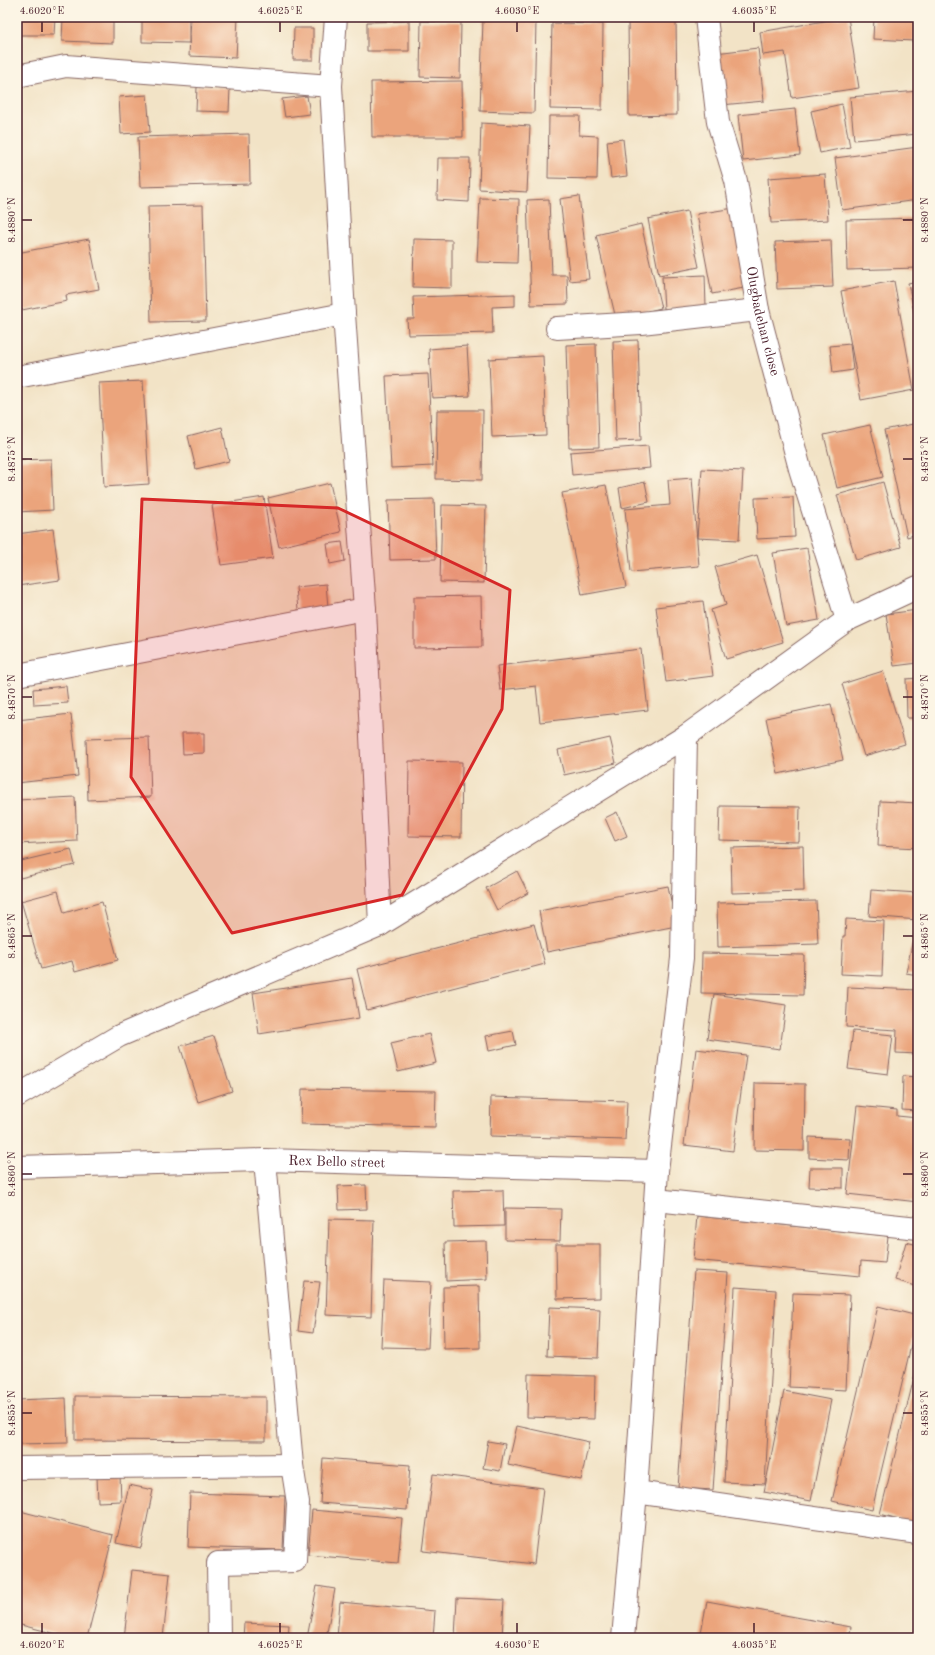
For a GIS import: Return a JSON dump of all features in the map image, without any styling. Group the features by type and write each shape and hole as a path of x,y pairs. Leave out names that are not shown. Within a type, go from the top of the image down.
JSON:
{"street":[{"path":"336,17 331,86 344,314 365,609 380,925"},
{"name":"Olugbadehan close","path":"706,17 718,122 736,181 758,310 800,469 846,620"},
{"path":"17,76 66,66 331,86"},
{"path":"557,328 641,323 758,310"},
{"path":"17,377 344,314"},
{"path":"17,1096 119,1036 380,925 686,736 846,620 918,587"},
{"path":"17,675 365,609"},
{"path":"623,1638 636,1492 657,1171 682,958 686,736"},
{"path":"219,1638 218,1563 295,1561 298,1503 292,1465 265,1160"},
{"name":"Rex Bello street","path":"17,1167 265,1160 657,1171"},
{"path":"656,1200 918,1228"},
{"path":"17,1468 292,1465"},
{"path":"636,1492 918,1533"}],"highlighted area":[{"path":"142,499 338,508 510,590 502,709 402,895 232,933 131,777"}],"building":[{"path":"17,17 55,17 54,35 17,35"},
{"path":"63,17 113,17 113,43 62,41"},
{"path":"142,17 189,17 189,43 142,42"},
{"path":"191,17 238,17 236,58 189,56"},
{"path":"628,17 676,17 677,115 629,116"},
{"path":"848,17 859,88 792,98 785,52 763,55 760,32"},
{"path":"874,17 915,17 914,41 873,39"},
{"path":"483,19 536,21 534,113 480,111"},
{"path":"409,21 409,51 367,51 367,22"},
{"path":"421,21 461,22 460,78 420,77"},
{"path":"552,23 603,24 602,110 550,109"},
{"path":"294,28 313,28 313,60 293,60"},
{"path":"758,48 764,101 721,105 715,53"},
{"path":"462,81 463,137 372,137 371,82"},
{"path":"197,87 230,88 229,112 196,111"},
{"path":"918,91 918,134 854,140 850,97"},
{"path":"147,95 150,132 121,134 119,97"},
{"path":"307,96 310,114 285,117 282,99"},
{"path":"842,104 850,147 820,153 811,111"},
{"path":"795,109 800,155 743,161 738,115"},
{"path":"549,116 580,116 579,135 598,136 597,179 548,178"},
{"path":"481,123 530,126 527,192 479,189"},
{"path":"249,134 250,184 140,187 138,137"},
{"path":"623,139 627,176 611,178 607,141"},
{"path":"918,147 918,200 842,210 835,158"},
{"path":"438,158 470,158 469,202 437,200"},
{"path":"825,174 828,220 771,223 768,178"},
{"path":"579,196 589,279 570,281 560,199"},
{"path":"480,198 519,199 517,263 477,262"},
{"path":"549,199 552,275 567,275 568,304 531,305 527,200"},
{"path":"203,205 206,321 151,322 148,206"},
{"path":"734,208 749,287 712,294 697,214"},
{"path":"687,211 699,267 659,275 648,219"},
{"path":"918,218 918,268 847,270 846,220"},
{"path":"641,224 661,308 616,319 596,235"},
{"path":"89,239 99,289 66,295 67,301 17,311 17,253"},
{"path":"414,239 452,240 452,288 413,287"},
{"path":"831,240 833,287 777,289 775,242"},
{"path":"705,275 706,307 664,309 662,277"},
{"path":"894,281 914,390 861,400 841,291"},
{"path":"918,281 918,325 917,325 908,283"},
{"path":"515,294 515,306 492,307 493,333 408,335 407,319 414,319 413,297"},
{"path":"638,340 641,440 616,441 613,341"},
{"path":"596,344 599,447 569,448 566,345"},
{"path":"850,344 853,370 833,373 830,346"},
{"path":"467,346 470,396 432,398 429,349"},
{"path":"543,356 546,435 492,437 489,359"},
{"path":"428,374 433,466 391,468 386,376"},
{"path":"143,381 149,484 104,487 99,383"},
{"path":"437,410 483,410 482,480 436,479"},
{"path":"918,423 918,534 907,537 884,430"},
{"path":"870,425 883,477 837,488 824,435"},
{"path":"222,427 229,461 196,469 188,436"},
{"path":"648,446 650,468 572,475 570,452"},
{"path":"51,459 53,510 17,512 17,460"},
{"path":"702,469 743,471 739,540 697,538"},
{"path":"692,478 699,566 631,572 625,509 670,505 668,480"},
{"path":"645,482 649,502 622,508 619,488"},
{"path":"883,482 901,547 856,560 837,495"},
{"path":"330,483 341,532 279,547 268,498"},
{"path":"606,485 626,587 582,595 562,493"},
{"path":"264,497 273,558 221,565 212,505"},
{"path":"793,497 795,537 757,539 755,498"},
{"path":"434,499 436,559 390,560 388,500"},
{"path":"442,505 486,506 484,583 440,582"},
{"path":"53,529 60,580 17,586 17,534"},
{"path":"342,542 345,561 330,564 327,544"},
{"path":"807,548 819,620 786,626 773,553"},
{"path":"757,555 783,642 726,659 711,610 726,605 715,567"},
{"path":"326,584 328,607 298,610 296,587"},
{"path":"481,596 482,647 414,648 414,597"},
{"path":"703,601 713,676 666,682 656,607"},
{"path":"918,610 918,663 894,666 886,614"},
{"path":"641,649 648,710 540,722 536,686 500,690 497,666"},
{"path":"883,671 905,744 864,756 842,684"},
{"path":"918,678 918,718 907,718 906,679"},
{"path":"66,686 68,703 34,705 33,689"},
{"path":"831,704 843,760 778,774 766,718"},
{"path":"71,714 78,776 17,783 17,720"},
{"path":"182,733 204,733 204,753 183,754"},
{"path":"149,737 151,797 88,800 86,739"},
{"path":"610,738 616,763 564,775 558,750"},
{"path":"409,761 462,762 461,837 408,836"},
{"path":"75,797 77,841 17,844 17,800"},
{"path":"880,801 918,803 918,848 878,846"},
{"path":"720,806 800,807 799,842 719,840"},
{"path":"617,812 627,836 615,841 605,818"},
{"path":"803,846 804,891 732,893 731,848"},
{"path":"71,849 75,865 20,878 17,862"},
{"path":"517,871 528,893 497,910 486,888"},
{"path":"668,886 676,926 547,952 539,911"},
{"path":"871,890 918,893 918,920 869,916"},
{"path":"58,891 64,913 102,902 118,960 75,972 72,961 41,969 21,901"},
{"path":"816,901 818,944 718,947 717,903"},
{"path":"846,919 884,921 882,976 841,974 843,936 845,936"},
{"path":"534,924 545,964 367,1010 357,969"},
{"path":"915,929 918,930 918,975 906,973"},
{"path":"702,953 804,955 803,995 701,993"},
{"path":"352,978 359,1018 259,1034 253,993"},
{"path":"848,987 918,990 918,1054 896,1053 897,1030 846,1027"},
{"path":"714,994 786,1005 780,1049 707,1039"},
{"path":"513,1031 516,1045 489,1051 486,1036"},
{"path":"853,1031 893,1035 888,1074 848,1069"},
{"path":"429,1034 436,1063 398,1072 391,1043"},
{"path":"214,1036 232,1091 198,1102 180,1046"},
{"path":"696,1049 746,1055 733,1151 684,1145"},
{"path":"903,1076 918,1077 918,1111 902,1110"},
{"path":"755,1083 805,1084 804,1151 754,1150"},
{"path":"302,1089 436,1091 435,1127 301,1124"},
{"path":"491,1097 627,1101 625,1140 490,1136"},
{"path":"857,1106 897,1110 897,1116 918,1118 918,1202 847,1194"},
{"path":"809,1137 850,1139 849,1160 809,1158"},
{"path":"810,1168 843,1168 843,1188 809,1187"},
{"path":"366,1185 367,1209 339,1210 338,1186"},
{"path":"503,1190 504,1226 454,1227 453,1191"},
{"path":"505,1208 561,1209 560,1241 505,1240"},
{"path":"697,1216 888,1236 885,1263 861,1261 860,1276 693,1260"},
{"path":"329,1219 374,1220 371,1317 326,1315"},
{"path":"486,1241 487,1279 446,1281 445,1242"},
{"path":"906,1242 918,1245 918,1287 895,1280"},
{"path":"556,1244 600,1244 600,1298 557,1299"},
{"path":"694,1271 728,1273 713,1490 678,1488"},
{"path":"384,1280 431,1282 428,1348 381,1347"},
{"path":"304,1281 320,1282 313,1333 298,1331"},
{"path":"479,1286 480,1348 444,1349 443,1287"},
{"path":"735,1287 776,1290 765,1484 724,1482"},
{"path":"793,1293 850,1295 846,1390 789,1387"},
{"path":"878,1306 918,1316 872,1510 832,1501"},
{"path":"549,1307 600,1309 598,1358 547,1356"},
{"path":"918,1366 918,1524 880,1514"},
{"path":"528,1374 595,1376 594,1419 527,1417"},
{"path":"784,1391 831,1400 811,1501 764,1492"},
{"path":"75,1396 266,1397 266,1441 75,1440"},
{"path":"66,1398 68,1443 17,1444 17,1400"},
{"path":"517,1426 589,1442 581,1480 508,1465"},
{"path":"488,1441 505,1444 500,1471 483,1468"},
{"path":"323,1458 410,1465 407,1510 320,1503"},
{"path":"433,1474 543,1488 534,1564 423,1551"},
{"path":"120,1475 121,1501 98,1502 97,1476"},
{"path":"129,1485 153,1490 141,1548 116,1543"},
{"path":"190,1493 285,1496 283,1550 188,1547"},
{"path":"312,1510 402,1518 398,1563 308,1555"},
{"path":"20,1511 113,1535 87,1638 72,1638 17,1624 17,1524"},
{"path":"132,1570 170,1574 163,1638 124,1638"},
{"path":"317,1586 335,1589 326,1638 307,1638"},
{"path":"457,1598 504,1600 502,1638 455,1638"},
{"path":"707,1601 851,1627 849,1638 700,1638"},
{"path":"340,1602 435,1611 433,1638 337,1638"},
{"path":"244,1623 289,1625 288,1638 243,1638"}]}
